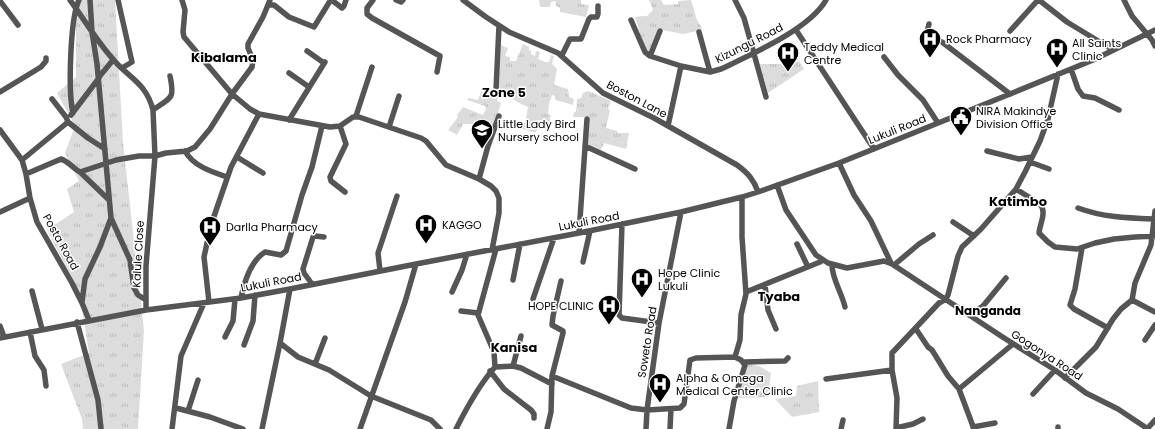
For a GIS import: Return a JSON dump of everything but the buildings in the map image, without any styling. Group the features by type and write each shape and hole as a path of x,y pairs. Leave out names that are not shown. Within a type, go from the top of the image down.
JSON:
{"street":[{"path":"70,0 113,60 142,87 153,110 171,97 173,91 170,76"},
{"path":"73,113 71,104 70,78 73,18 79,0"},
{"path":"90,0 92,32 99,78 111,218 130,260 134,288 138,295 146,300"},
{"path":"118,0 132,62 122,68"},
{"path":"182,0 186,10 183,32 184,37 232,94 250,109 259,114 322,126 340,126 356,116 372,67"},
{"path":"80,172 116,160 191,150 210,129 232,94 252,67 253,60 248,44 269,3 274,5 289,17 314,27 330,1 333,1 342,8 346,0"},
{"path":"373,0 367,8 367,14 440,56 437,72"},
{"path":"396,0 401,2 403,0"},
{"name":"Boston Lane","path":"463,0 499,26 562,55 603,92 668,126 743,169 754,180 758,192"},
{"path":"735,0 744,18 766,97"},
{"name":"Kizungu Road","path":"650,56 681,66 710,72 721,70 796,30 816,13 826,0"},
{"path":"1010,31 1038,0 1067,22 1113,50"},
{"path":"1124,0 1132,16 1155,46"},
{"path":"0,1 18,25"},
{"path":"562,55 570,38 581,39 590,18 597,17 598,6"},
{"path":"631,20 644,51 650,56 660,31"},
{"path":"928,24 928,37 942,42 1010,94"},
{"path":"496,90 499,26"},
{"path":"796,30 874,149"},
{"name":"Lukuli Road","path":"2,338 77,322 146,310 255,296 590,231 681,212 742,197 874,149 1071,69 1155,30"},
{"path":"699,32 710,72"},
{"path":"288,120 324,63 307,52"},
{"path":"884,57 898,75 923,100 938,123"},
{"path":"0,92 41,67 46,62 46,58"},
{"path":"22,160 68,120 113,60"},
{"path":"668,126 681,66"},
{"path":"1071,69 1078,89 1083,96 1095,98 1119,110"},
{"path":"289,73 309,86"},
{"path":"924,419 913,424 896,428 897,398 892,370 892,353 939,303 946,299 962,247 974,236 1016,189 1040,141 1048,119 1058,74"},
{"path":"389,127 399,96"},
{"path":"52,98 68,120 88,138 105,149"},
{"name":"Kalule Close","path":"146,310 146,266 155,156 153,110"},
{"path":"172,429 176,408 181,356 206,303 204,255 211,225 227,177 259,114"},
{"path":"356,116 421,138 426,141 446,165 479,179 494,188 499,198 499,213 494,249 478,313 494,352 495,366 467,406 456,429"},
{"path":"479,179 488,146 499,116"},
{"path":"579,233 587,119"},
{"path":"241,298 245,279 261,255 265,252 281,255 286,251 302,195 312,167 322,126"},
{"path":"340,126 346,144 330,177 331,181 346,192"},
{"name":"Posta Road","path":"0,130 22,160 37,222 82,303 89,320"},
{"path":"585,146 635,169"},
{"path":"987,151 1019,159 1031,159 1049,169"},
{"path":"184,152 200,166 227,177"},
{"path":"237,157 263,173"},
{"path":"26,174 61,159 80,172 110,200"},
{"path":"839,163 854,195 871,221 892,264"},
{"path":"777,185 786,210 816,255 823,260 832,265 847,268 884,261 892,264"},
{"path":"1016,189 1043,207 1044,211 1039,233 1056,247 1082,248 1095,243 1114,239 1154,236"},
{"path":"380,271 378,253 397,196"},
{"path":"735,357 740,340 741,315 746,292 742,237 742,197"},
{"path":"0,212 30,198"},
{"path":"1078,208 1089,212 1118,217 1153,219"},
{"path":"1065,378 1096,347 1113,319 1121,309 1132,300 1135,284 1149,253 1154,236 1153,219 1155,211"},
{"name":"Soweto Road","path":"646,429 647,410 659,323 681,212"},
{"path":"82,303 85,279 100,247 111,218"},
{"path":"953,222 974,236"},
{"path":"622,224 619,316 622,318 659,323"},
{"path":"583,262 590,231"},
{"path":"892,264 932,235"},
{"path":"312,284 304,273 303,269 313,237 324,237"},
{"path":"533,299 554,238"},
{"path":"513,280 520,244"},
{"path":"797,244 808,267"},
{"path":"1082,248 1075,289 1070,305 1074,309 1108,328"},
{"path":"452,292 462,270 467,254"},
{"path":"746,292 823,260"},
{"path":"360,429 407,296 416,264"},
{"name":"Gogonya Road","path":"892,264 1055,370 1086,393 1118,409 1146,428"},
{"path":"832,265 832,271 840,289 845,308"},
{"path":"969,315 983,306 1006,278"},
{"path":"547,429 551,412 552,376 563,333 563,331 552,325 561,281"},
{"path":"765,285 768,310 776,329"},
{"path":"262,429 290,289"},
{"path":"32,291 42,329"},
{"path":"244,345 253,321 255,296"},
{"path":"225,337 233,321 235,299"},
{"path":"1132,300 1155,312"},
{"path":"461,311 478,313"},
{"path":"77,322 98,400 101,429"},
{"path":"1145,340 1155,325"},
{"path":"0,326 2,338"},
{"path":"916,329 928,347 932,350 948,376 959,389 974,428 995,424"},
{"path":"30,332 36,356 44,370 46,386"},
{"path":"513,366 521,336"},
{"path":"315,364 326,338"},
{"path":"280,343 298,357 331,371 372,396 430,420 440,429"},
{"path":"959,389 1013,344"},
{"path":"552,376 631,408 647,410 671,409 680,408 684,404 688,362 691,358 735,357 744,362 785,361 788,358"},
{"path":"729,429 734,401 745,365 744,362"},
{"path":"495,366 513,366 521,368 552,384"},
{"path":"826,379 892,370"},
{"path":"1033,394 1055,370"},
{"path":"490,372 511,395 519,399 531,410 534,414 534,418"},
{"path":"188,412 198,380"},
{"path":"176,408 210,417 243,429"},
{"path":"670,429 671,409"},
{"path":"841,429 843,420"},
{"path":"1136,429 1146,428 1155,420"}],"green space":[{"path":"76,0 115,0 123,143 144,330 138,429 83,429 82,419 61,364 89,353 79,291 47,230 74,212 67,189 79,181 65,153 75,126 57,93 76,77"},
{"path":"539,0 581,0 581,4 589,5 586,17 560,12 560,8 556,6 556,1 551,2 550,7 540,7"},
{"path":"649,0 661,0 664,5 678,4 678,1 691,0 697,20 702,30 683,34 658,29 649,51 645,49 635,17 647,16 653,10"},
{"path":"523,44 529,47 531,54 535,56 536,51 540,52 538,59 545,62 549,62 551,55 554,56 552,64 557,69 554,85 568,89 569,97 574,99 573,105 555,100 555,96 552,95 549,104 548,114 551,115 549,123 538,120 537,124 539,127 536,132 516,129 515,124 525,123 528,107 517,102 505,91 499,88 501,45 508,48 505,56 510,57 510,61 516,61"},
{"path":"799,61 804,69 768,93 760,64 783,64 785,66"},
{"path":"482,89 498,92 497,101 501,103 492,132 471,124 463,124 457,135 448,130 458,117 457,115 463,107 483,115 486,109 485,106 467,100 468,98 478,100"},
{"path":"588,91 611,101 608,109 610,110 606,128 617,131 618,133 629,133 626,149 604,143 601,150 586,143 585,117 573,117 574,112 576,112 577,99 581,98 583,93"},
{"path":"746,363 759,366 771,373 768,397 737,398"},
{"path":"818,381 819,412 792,417 775,399 796,396 797,386"}],"place":[{"name":"Rock Pharmacy","path":"930,58"},
{"name":"All Saints Clinic","path":"1057,68"},
{"name":"Teddy Medical Centre","path":"788,72"},
{"name":"NIRA Makindye Division Office","path":"961,136"},
{"name":"Little Lady Bird Nursery school","path":"482,150"},
{"name":"KAGGO","path":"426,244"},
{"name":"Darlla Pharmacy","path":"210,246"},
{"name":"Hope Clinic Lukuli","path":"642,298"},
{"name":"HOPE CLINIC","path":"609,326"},
{"name":"Alpha & Omega Medical Center Clinic","path":"660,404"}],"district":[{"name":"Kibalama","path":"224,57"},
{"name":"Zone 5","path":"504,92"},
{"name":"Katimbo","path":"1018,201"},
{"name":"Tyaba","path":"779,296"},
{"name":"Nanganda","path":"988,310"},
{"name":"Kanisa","path":"514,347"}]}
